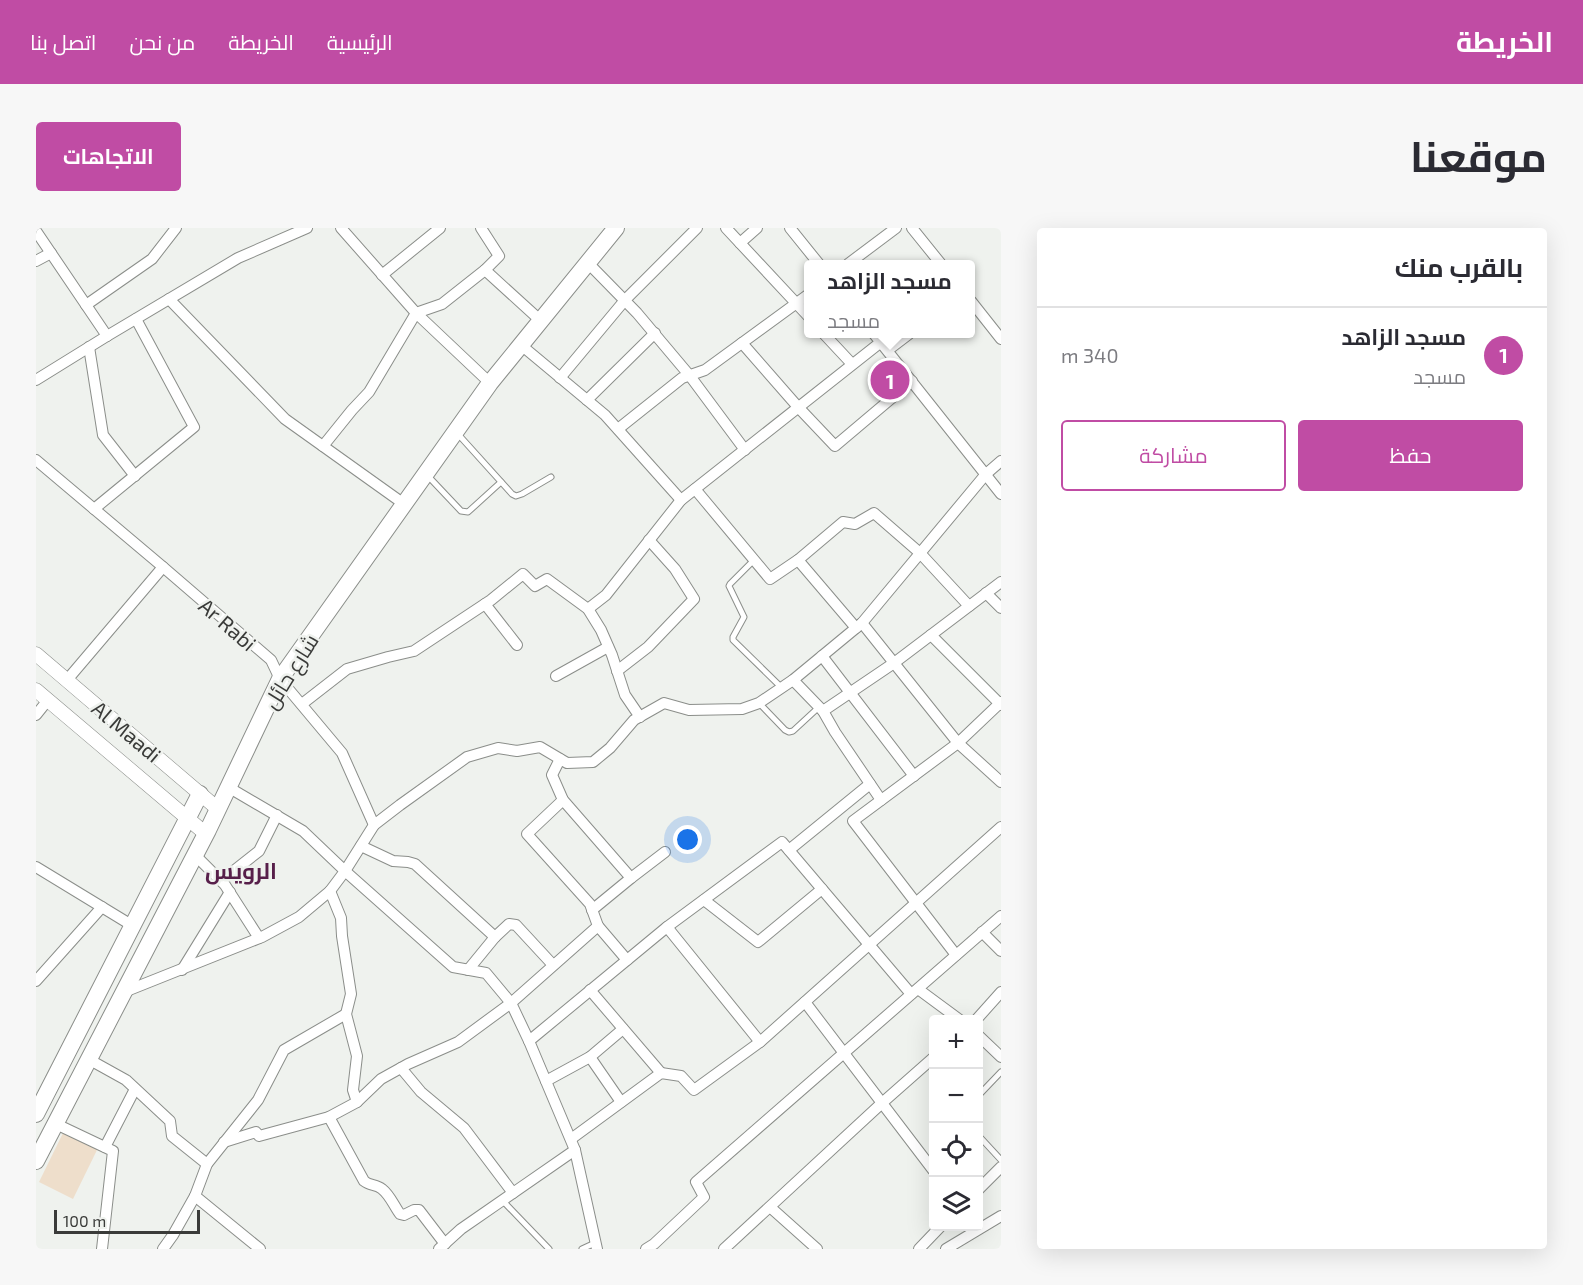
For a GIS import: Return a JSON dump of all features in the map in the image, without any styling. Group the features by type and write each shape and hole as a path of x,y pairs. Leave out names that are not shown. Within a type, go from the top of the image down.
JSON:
{"main road":[{"name":"شارع حائل","path":"36,1161 206,834 280,679 490,383 616,228"},
{"path":"39,1103 200,794"}],"street":[{"path":"86,305 152,259 176,228"},
{"path":"36,380 238,258 307,228"},
{"path":"341,228 416,313 490,383"},
{"path":"382,275 440,228"},
{"path":"322,446 369,392 416,313 442,304 485,270 499,255 481,228"},
{"path":"560,378 626,300 697,228"},
{"path":"726,228 804,312"},
{"path":"740,243 757,228"},
{"path":"790,228 816,260"},
{"path":"853,260 896,228"},
{"path":"912,228 938,260"},
{"path":"36,231 106,336"},
{"path":"36,261 51,253"},
{"path":"588,263 626,300 655,333 745,450"},
{"path":"485,270 541,321"},
{"path":"618,429 682,378 705,370 804,297"},
{"path":"169,299 285,419 404,504"},
{"path":"975,306 1001,339"},
{"path":"94,509 194,427 136,319"},
{"path":"586,400 655,333"},
{"path":"829,338 852,364"},
{"path":"588,609 606,595 681,500 881,342 1001,495"},
{"path":"742,343 835,446 912,381"},
{"path":"521,345 605,415 681,500"},
{"path":"89,347 103,435 135,476"},
{"name":"Ar Rabi","path":"36,460 271,660 280,679 342,753 374,825"},
{"path":"124,992 259,938 299,917 330,891 374,825 467,757 498,748 517,751 540,747 567,763 592,762 610,748 634,720 664,702 689,710 742,709 759,703 794,680 859,625 986,474 1001,460"},
{"path":"695,489 770,579 798,560 843,522 855,524 874,513 920,553 969,606"},
{"path":"617,671 648,647 694,599 675,569 649,540"},
{"path":"798,560 894,663 958,743 1001,782"},
{"path":"67,680 163,567"},
{"path":"302,704 347,669 414,651 485,604 523,573 535,586 547,579 588,609 601,630 625,694 640,717"},
{"path":"821,709 894,663 1001,582"},
{"path":"986,593 1001,608"},
{"path":"485,604 517,645"},
{"path":"931,635 1000,703 958,743 853,821 956,955"},
{"path":"556,676 608,647"},
{"name":"Al Maadi","path":"36,654 218,809"},
{"path":"822,656 914,776"},
{"path":"794,680 821,709 881,800"},
{"name":"Al Maadi","path":"36,690 206,834"},
{"path":"36,715 48,700"},
{"path":"560,759 552,776 563,800 631,878"},
{"path":"789,850 870,784"},
{"path":"228,787 303,831 453,967 486,973 511,1003 575,1150 596,1246"},
{"path":"563,800 527,834 590,904 597,926 627,960"},
{"path":"221,881 259,851 276,815"},
{"path":"590,990 661,1073 681,1076 694,1090 760,1042 1001,827"},
{"path":"529,1041 667,927 782,842 868,945 915,991 952,1015"},
{"path":"361,846 393,861 415,864 495,937"},
{"path":"592,910 666,852"},
{"path":"195,855 230,892 259,938"},
{"path":"36,867 133,926"},
{"path":"704,900 758,942 822,889"},
{"path":"330,891 341,918 351,994 346,1014 357,1056 353,1090 357,1102"},
{"path":"182,970 230,892"},
{"path":"36,981 102,907"},
{"path":"646,1249 704,1197 696,1182 1001,916"},
{"path":"468,970 495,937 509,924 516,925 553,966"},
{"path":"224,1142 256,1132 259,1136 329,1117 357,1102 381,1079 458,1042 511,1003 597,926"},
{"path":"667,927 760,1042"},
{"path":"982,932 1001,951"},
{"path":"980,1015 1001,992"},
{"path":"805,1002 929,1165"},
{"path":"163,1249 195,1196 207,1164 258,1100 284,1050 346,1014"},
{"path":"546,1081 590,1057 623,1029"},
{"path":"983,1040 1001,1057"},
{"path":"590,1057 621,1102"},
{"path":"90,1060 126,1080 170,1121 172,1136 207,1164"},
{"path":"724,1249 929,1062"},
{"path":"401,1068 421,1092 464,1128 513,1193"},
{"path":"571,1139 661,1073"},
{"path":"105,1147 135,1089"},
{"path":"329,1117 364,1181 384,1190 400,1214 404,1215 419,1210 442,1247 461,1229 575,1150"},
{"path":"56,1124 113,1151 102,1249"},
{"path":"983,1185 1001,1167"},
{"path":"195,1196 260,1249"},
{"path":"770,1207 817,1249"},
{"path":"946,1249 998,1218 1001,1230"},
{"path":"919,1249 937,1231"}],"lane":[{"path":"456,432 516,496 551,477"},
{"path":"426,474 461,511 465,512 468,512 501,482"},
{"path":"754,560 729,586 744,616 733,640 782,688"},
{"path":"759,703 789,732 821,709"},
{"path":"983,1091 1001,1072"},
{"path":"983,1140 1001,1160"},
{"path":"502,1200 549,1249"},
{"path":"582,1249 596,1246"}],"shaded area":[{"path":"64,1131 98,1148 73,1199 39,1182"}],"place":[{"name":"مسجد الزاهد","path":"890,380"}],"district":[{"name":"الرويس","path":"241,870"}]}
